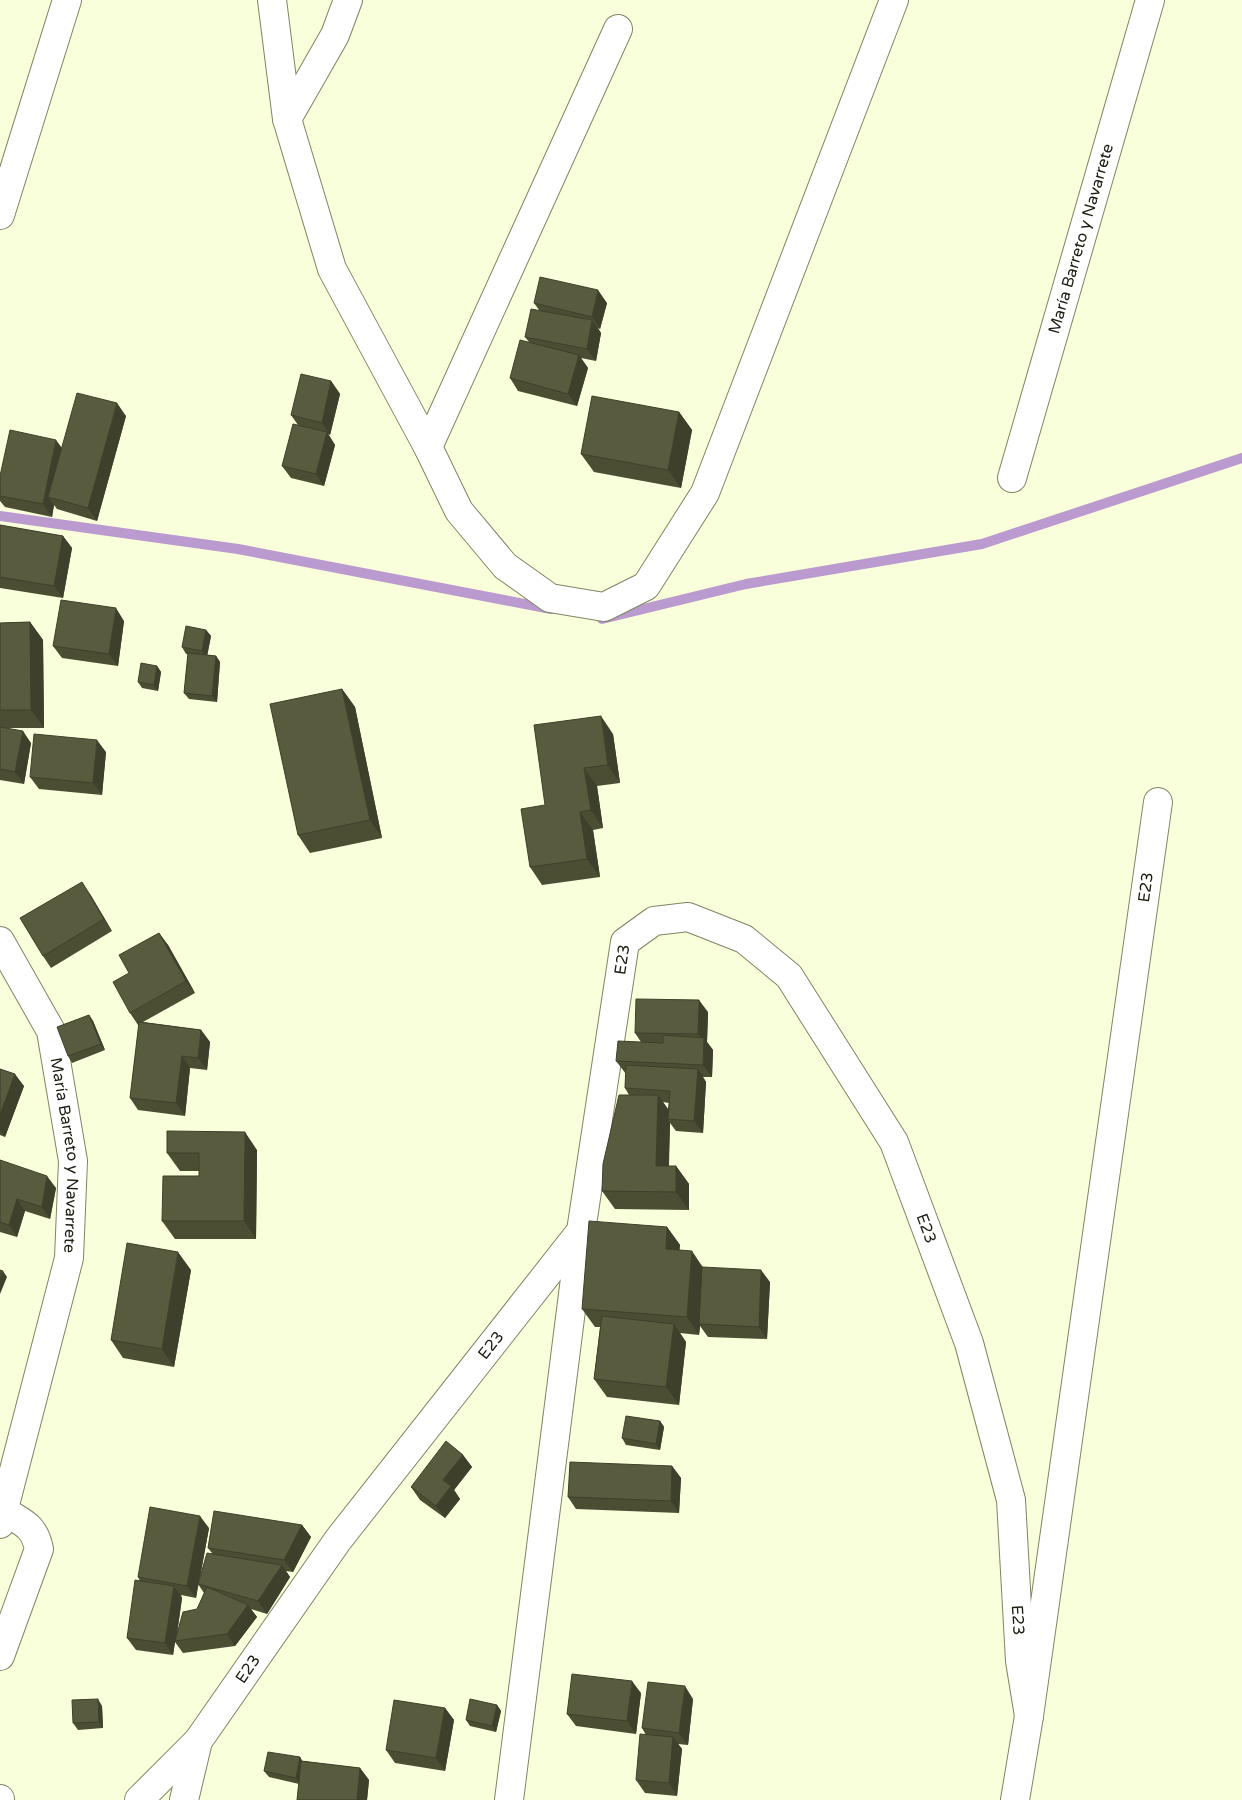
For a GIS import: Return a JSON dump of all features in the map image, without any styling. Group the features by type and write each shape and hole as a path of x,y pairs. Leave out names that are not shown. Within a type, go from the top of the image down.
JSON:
{"street":[{"path":"0,215 67,0"},
{"path":"272,0 287,119 332,269 428,447 459,511 505,566 550,598 604,607 646,586 705,493 894,0"},
{"path":"287,119 335,35 348,0"},
{"name":"María Barreto y Navarrete","path":"1012,478 1150,0"},
{"path":"428,447 618,29"},
{"name":"E23","path":"1015,1800 1029,1716 1158,802"},
{"name":"E23","path":"139,1800 198,1741 338,1540 581,1231 625,942 654,921 688,917 744,940 789,976 894,1142 970,1343 1011,1500 1020,1661 1029,1716"},
{"name":"María Barreto y Navarrete","path":"0,940 51,1030 73,1161 69,1258 1,1511"},
{"path":"509,1800 581,1231"},
{"path":"0,1656 39,1549 36,1535 28,1526 1,1511"},
{"path":"184,1800 198,1741"}],"building":[{"path":"540,277 598,290 592,317 534,303"},
{"path":"531,309 592,320 587,349 525,337"},
{"path":"520,340 579,355 568,394 510,378"},
{"path":"301,374 331,381 322,423 291,415"},
{"path":"77,393 117,403 88,508 48,497"},
{"path":"592,396 679,412 668,470 581,454"},
{"path":"293,424 327,432 316,474 282,466"},
{"path":"10,430 56,440 43,504 0,496 0,476"},
{"path":"0,525 63,536 54,586 0,577"},
{"path":"61,600 116,608 109,654 53,646"},
{"path":"30,622 31,710 0,710 0,623"},
{"path":"186,626 206,630 202,651 182,647"},
{"path":"188,653 216,656 212,696 184,693"},
{"path":"141,663 157,666 154,685 138,682"},
{"path":"342,689 370,820 298,835 270,704"},
{"path":"601,716 608,765 584,768 591,810 580,812 587,859 530,867 521,809 545,805 534,725"},
{"path":"0,727 23,731 15,772 0,769"},
{"path":"34,734 97,740 93,783 30,777"},
{"path":"82,882 104,919 43,956 20,918"},
{"path":"159,933 186,981 130,1013 113,982 129,973 119,955"},
{"path":"636,999 699,1000 698,1034 635,1033"},
{"path":"89,1015 101,1044 68,1056 57,1027"},
{"path":"139,1022 201,1030 198,1058 182,1056 176,1103 130,1098"},
{"path":"663,1035 704,1038 703,1065 616,1061 618,1041 663,1043"},
{"path":"626,1065 698,1069 694,1121 668,1119 670,1091 625,1088"},
{"path":"0,1069 15,1074 0,1115"},
{"path":"619,1095 658,1095 656,1166 676,1166 676,1192 602,1191 603,1164"},
{"path":"167,1131 245,1132 244,1221 162,1221 163,1176 199,1176 199,1153 167,1153"},
{"path":"0,1160 47,1176 42,1207 17,1199 9,1225 0,1222"},
{"path":"589,1221 667,1227 666,1249 692,1251 687,1317 582,1309"},
{"path":"127,1243 178,1252 162,1349 111,1340"},
{"path":"702,1267 761,1270 759,1327 699,1324"},
{"path":"602,1316 674,1324 666,1387 594,1379"},
{"path":"626,1416 660,1421 656,1444 622,1438"},
{"path":"446,1441 463,1455 443,1480 451,1486 436,1506 411,1487"},
{"path":"570,1462 672,1466 671,1501 568,1497"},
{"path":"150,1507 200,1516 187,1586 138,1577"},
{"path":"214,1511 302,1525 284,1560 208,1548"},
{"path":"207,1553 282,1565 258,1601 198,1584"},
{"path":"135,1580 174,1586 165,1643 127,1638"},
{"path":"207,1587 248,1605 227,1634 175,1641 183,1612 197,1609"},
{"path":"572,1674 632,1681 627,1721 567,1714"},
{"path":"648,1682 685,1686 679,1733 642,1728"},
{"path":"98,1699 99,1722 73,1723 72,1700"},
{"path":"470,1699 497,1705 492,1726 466,1720"},
{"path":"394,1700 445,1708 436,1758 386,1750"},
{"path":"640,1734 673,1737 669,1783 636,1780"},
{"path":"268,1752 300,1757 296,1778 264,1771"},
{"path":"301,1761 360,1768 357,1800 297,1800"}],"waterway":[{"path":"602,619 746,584 982,544 1242,458"},
{"path":"0,516 238,549 551,609"}]}
